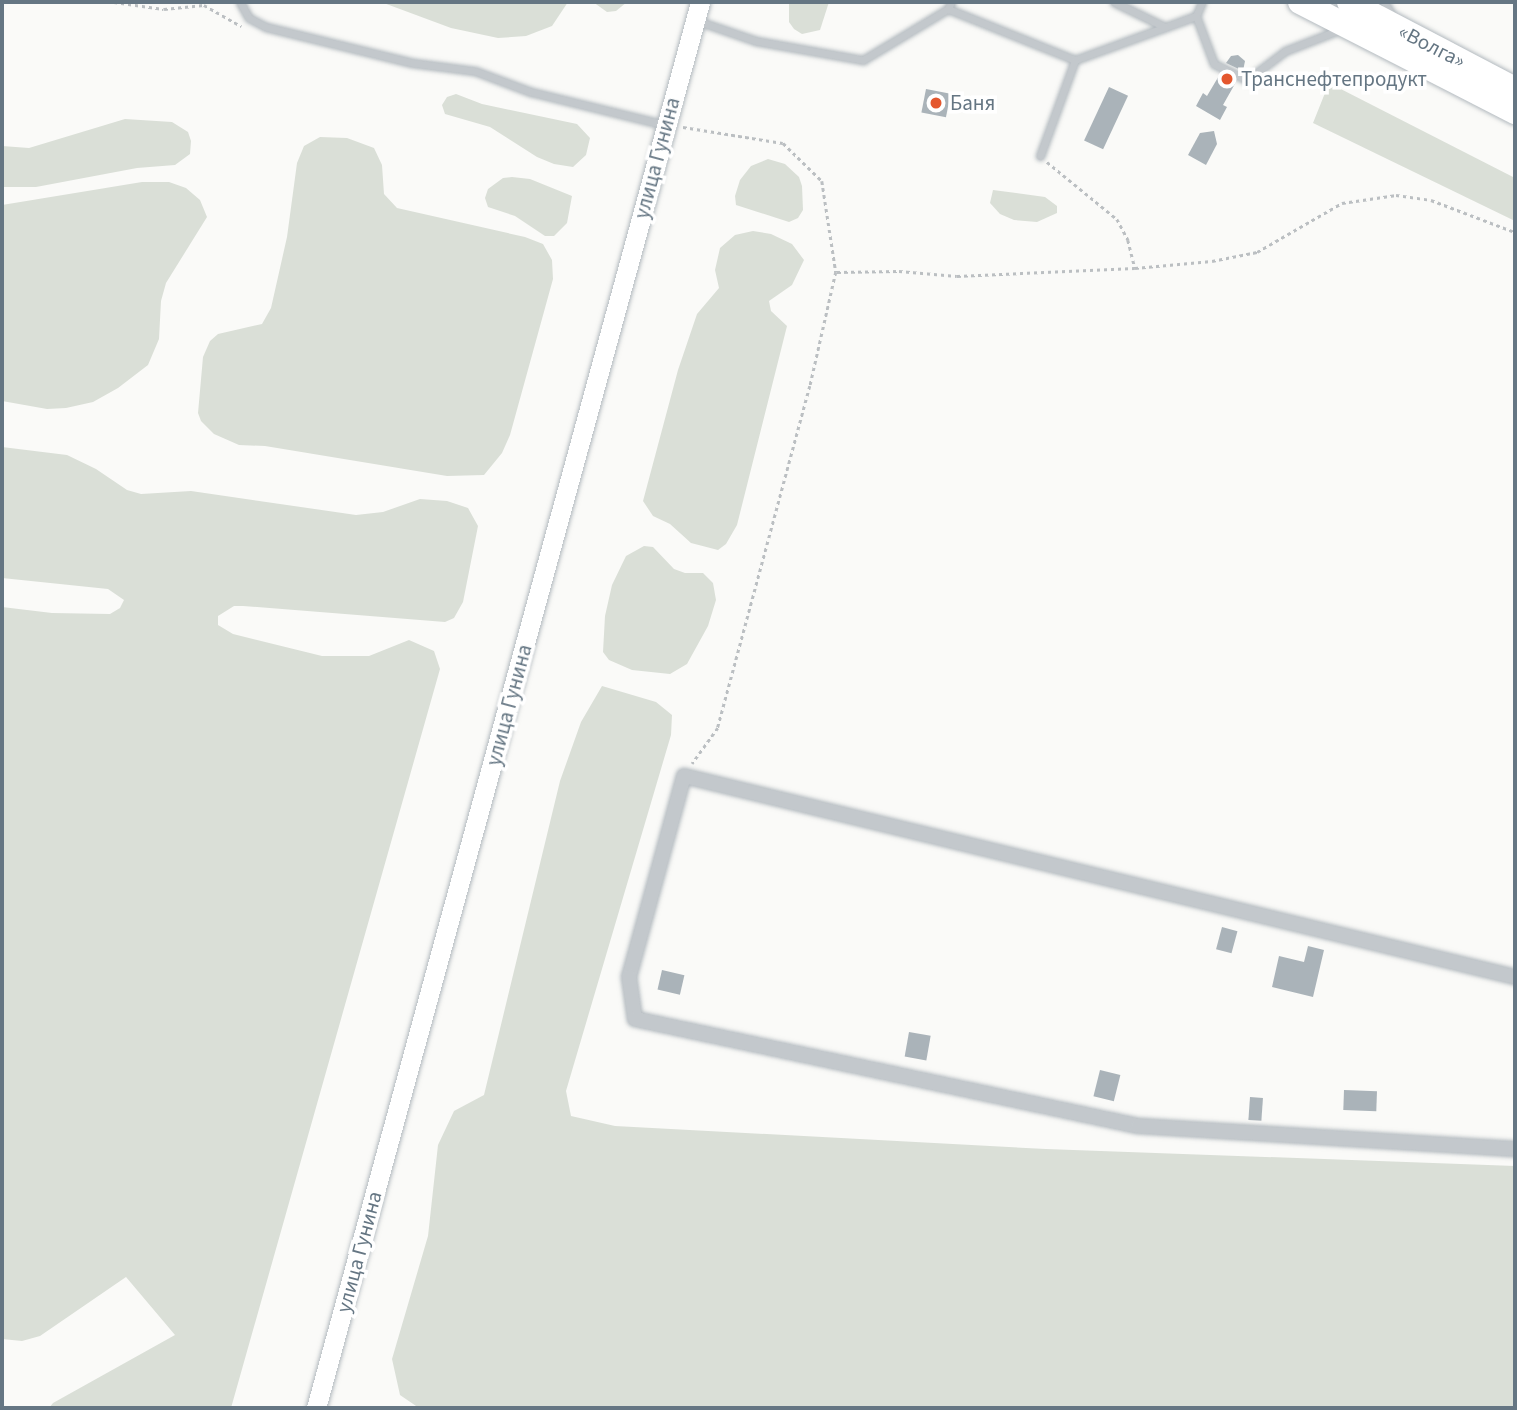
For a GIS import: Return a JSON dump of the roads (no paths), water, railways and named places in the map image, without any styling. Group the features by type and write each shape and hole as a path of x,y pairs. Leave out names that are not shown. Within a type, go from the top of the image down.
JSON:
{"highway":[{"name":"«Волга»","path":"1300,2 1515,112"},
{"name":"«Волга»","path":"1349,2 1515,89"}],"main road":[{"name":"улица Гунина","path":"316,1408 698,11"}],"street":[{"path":"1515,977 684,776 629,977 635,1019 1138,1126 1515,1149"}],"lane":[{"path":"240,2 249,18 265,27 413,63 475,71 531,92 666,125"},
{"path":"1114,2 1166,27"},
{"path":"1202,2 1196,16 1213,64 1247,80 1286,51 1350,28"},
{"path":"1384,2 1401,31"},
{"path":"698,11 756,41 863,60 950,5 1075,60 1196,16"},
{"path":"1040,156 1075,60"}],"place":[{"name":"Транснефтепродукт","path":"1227,79"},
{"name":"Баня","path":"936,103"}]}
